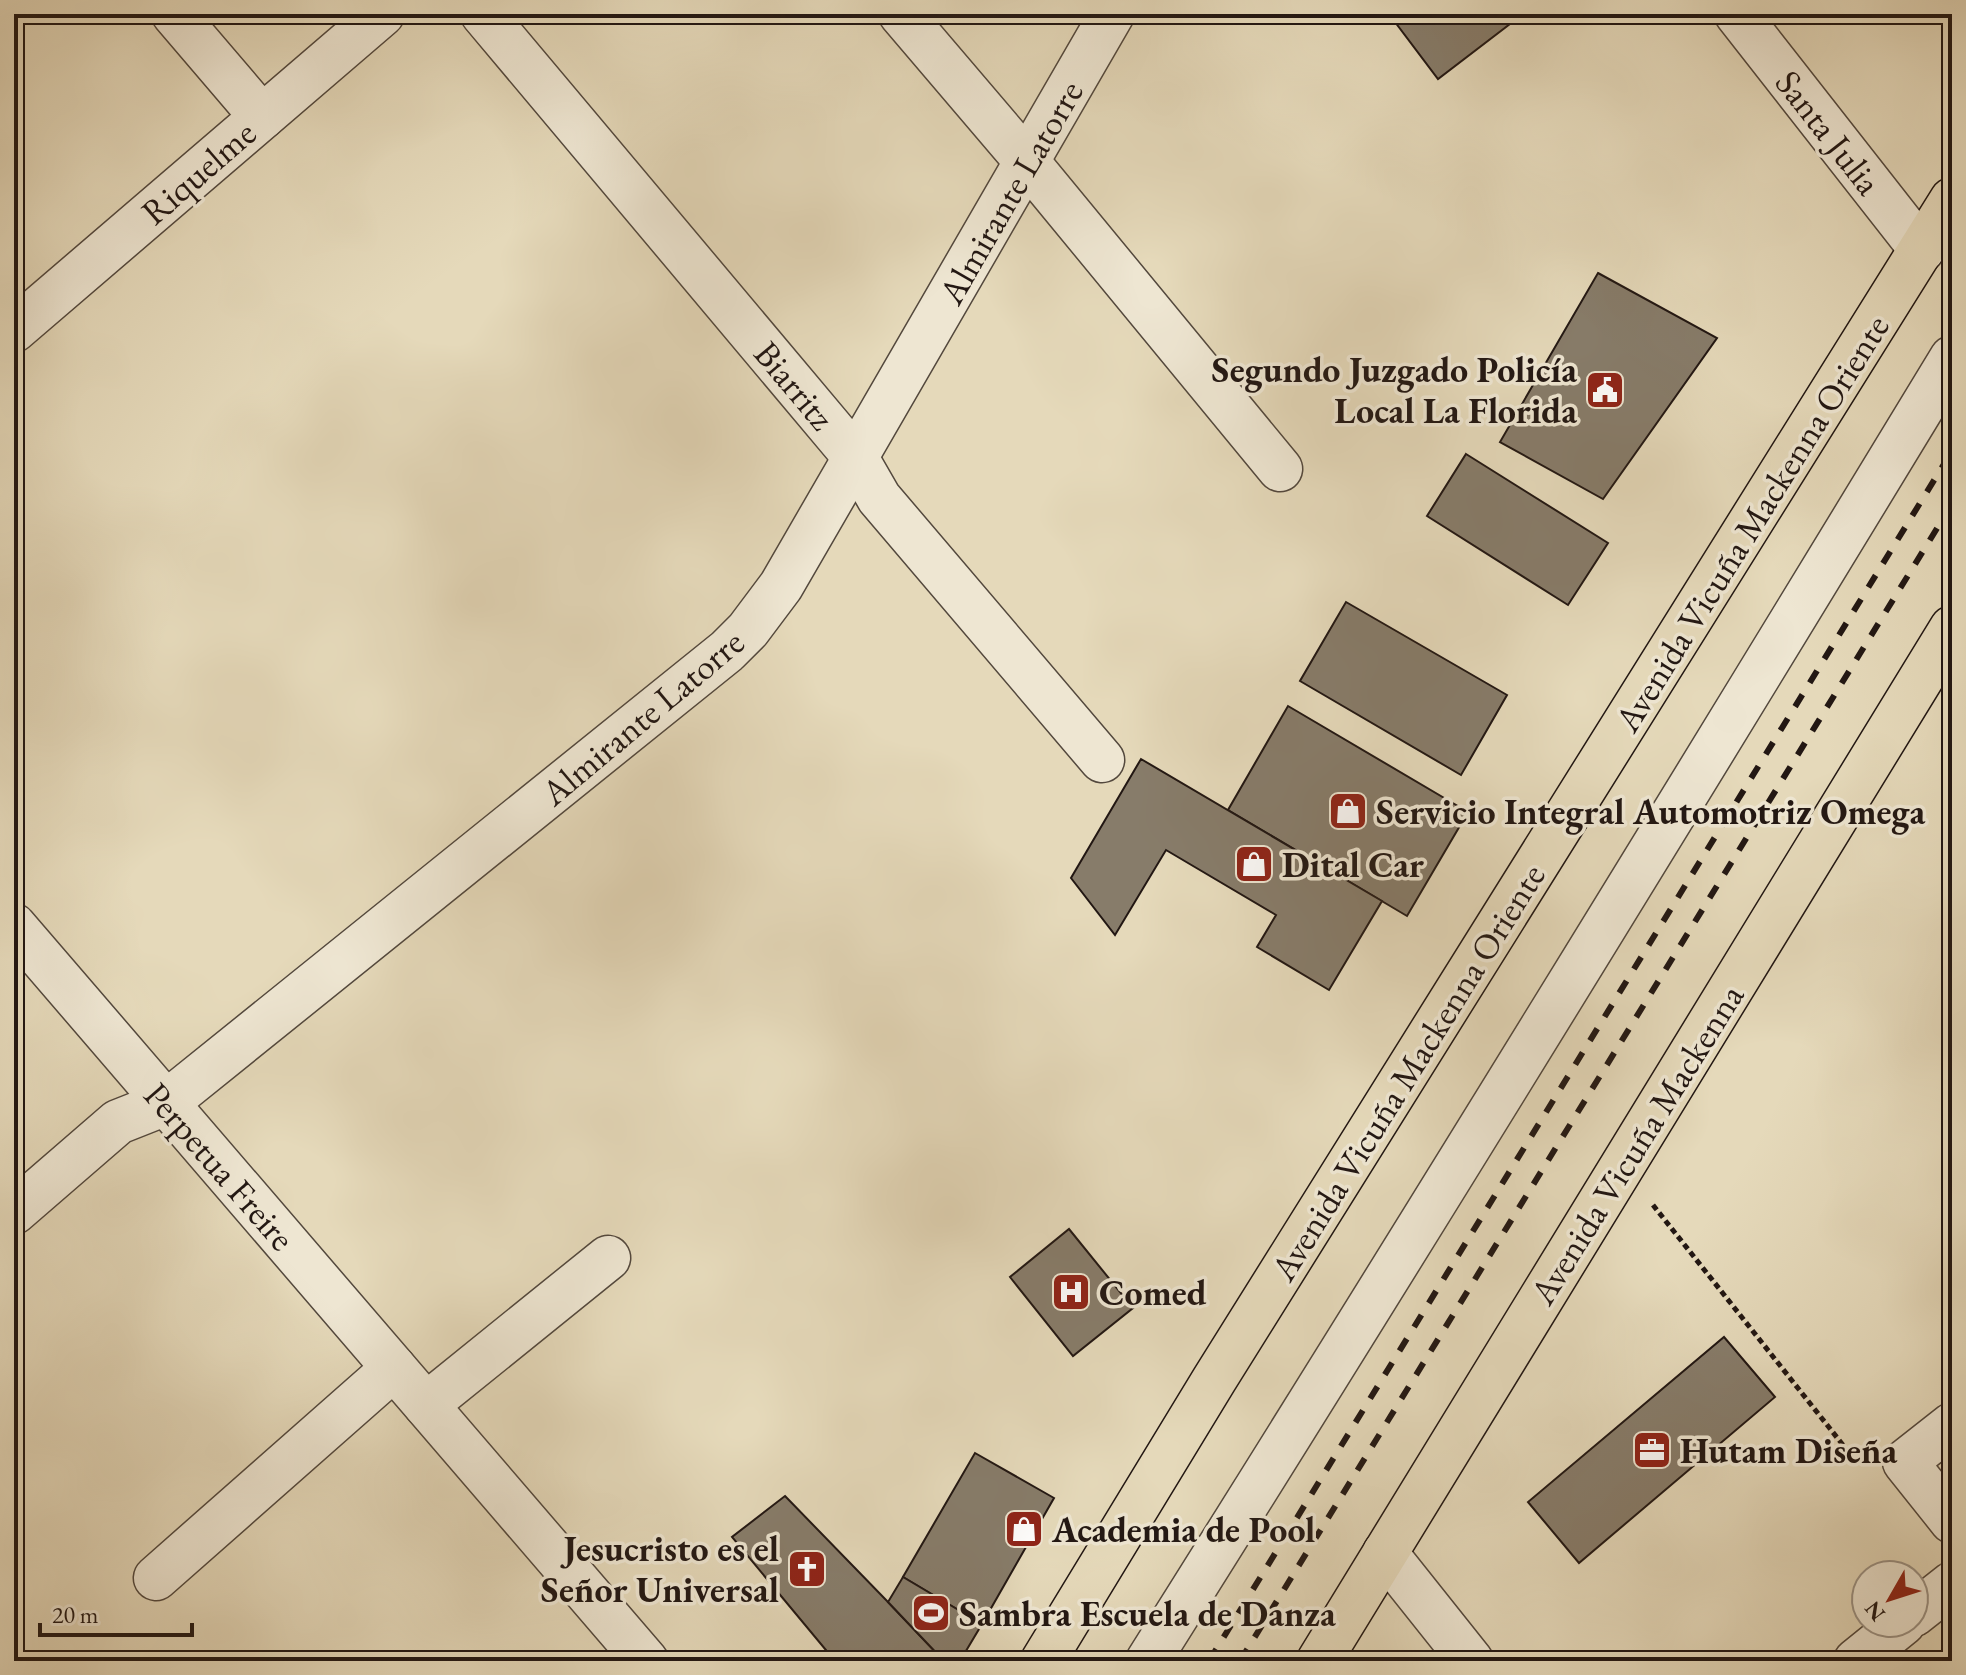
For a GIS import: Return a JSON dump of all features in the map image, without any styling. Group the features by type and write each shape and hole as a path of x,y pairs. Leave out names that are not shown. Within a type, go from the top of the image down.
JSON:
{"main road":[{"name":"Avenida Vicuña Mackenna Oriente","path":"1043,1661 1223,1366 1952,200"},
{"name":"Avenida Vicuña Mackenna","path":"1319,1661 1952,628"}],"street":[{"path":"174,14 262,117"},
{"name":"Riquelme","path":"14,330 382,14"},
{"name":"Biarritz","path":"483,14 856,458 879,498 1102,760"},
{"path":"901,14 1280,469"},
{"name":"Almirante Latorre","path":"14,1212 118,1122 166,1103 727,651 748,630 781,586 1112,14"},
{"name":"Santa Julia","path":"1737,14 1922,250"},
{"path":"1148,1661 1615,911 1952,358"},
{"name":"Perpetua Freire","path":"14,926 646,1661"},
{"path":"426,1405 608,1258"},
{"path":"156,1578 394,1368"},
{"path":"1952,1425 1905,1462 1952,1521"},
{"path":"1385,1553 1471,1661"},
{"path":"1930,1601 1952,1584"},
{"path":"1856,1661 1883,1639"}],"path":[{"path":"1625,1161 1644,1193 1874,1485 1905,1462"}],"building":[{"path":"1389,14 1523,14 1438,79"},
{"name":"Segundo Juzgado Policía Local La Florida","path":"1598,273 1717,338 1603,499 1500,442"},
{"path":"1466,454 1608,543 1568,605 1427,516"},
{"path":"1346,602 1507,695 1461,775 1300,681"},
{"name":"Servicio Integral Automotriz Omega","path":"1288,706 1468,812 1407,916 1228,810"},
{"name":"Dital Car","path":"1141,759 1382,901 1329,990 1257,947 1276,915 1166,850 1115,935 1071,878"},
{"name":"Comed","path":"1069,1229 1133,1308 1073,1356 1010,1277"},
{"name":"Hutam Diseña","path":"1724,1337 1775,1397 1579,1563 1528,1502"},
{"path":"975,1453 1054,1498 982,1624 903,1577"},
{"name":"Jesucristo es el Señor Universal","path":"785,1496 944,1661 835,1661 732,1537"},
{"name":"Sambra Escuela de Danza","path":"903,1577 982,1624 960,1661 944,1661 888,1602"}],"railway":[{"path":"1209,1661 1952,451"},
{"path":"1240,1661 1952,504"}],"place":[{"name":"Segundo Juzgado Policía Local La Florida","path":"1605,390"},
{"name":"Servicio Integral Automotriz Omega","path":"1348,811"},
{"name":"Dital Car","path":"1254,864"},
{"name":"Comed","path":"1071,1292"},
{"name":"Hutam Diseña","path":"1652,1450"},
{"name":"Academia de Pool","path":"1024,1529"},
{"name":"Jesucristo es el Señor Universal","path":"807,1569"},
{"name":"Sambra Escuela de Danza","path":"931,1613"}]}
